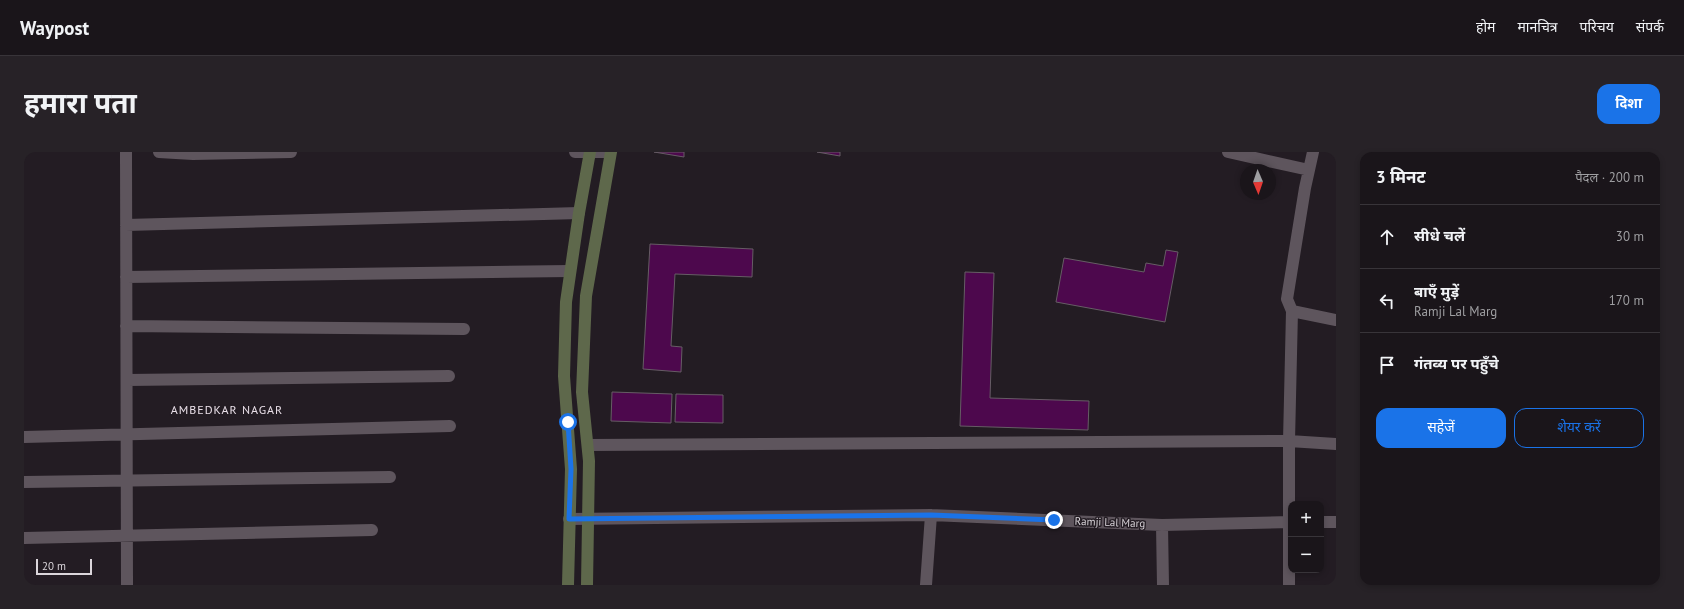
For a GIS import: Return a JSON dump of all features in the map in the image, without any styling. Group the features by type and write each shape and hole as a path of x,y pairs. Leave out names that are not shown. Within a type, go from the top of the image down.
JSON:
{"street":[{"path":"126,152 127,585"},
{"path":"159,152 291,152"},
{"path":"575,152 610,152 586,296 582,392 590,461 587,585"},
{"path":"1228,152 1309,170"},
{"path":"1290,501 1289,441 1292,312 1287,299 1313,152"},
{"path":"568,585 571,469 564,376 566,302 579,213 590,153"},
{"path":"126,225 579,213"},
{"path":"126,277 570,271"},
{"path":"1292,312 1336,320"},
{"path":"126,326 464,328"},
{"path":"127,380 449,376"},
{"path":"24,437 450,426"},
{"path":"588,445 1289,441 1336,444"},
{"path":"24,482 390,477"},
{"path":"926,585 931,515"},
{"name":"Ramji Lal Marg","path":"569,519 931,515 1162,525 1288,522"},
{"path":"1324,522 1336,522"},
{"path":"1162,525 1163,585"},
{"path":"24,538 372,530"},
{"path":"1288,585 1290,537"}],"building":[{"path":"654,152 684,152 684,157"},
{"path":"817,152 840,152 840,156"},
{"path":"650,244 753,249 752,277 675,274 671,346 682,347 681,372 643,369"},
{"path":"1166,250 1178,252 1165,322 1056,302 1064,258 1144,272 1146,263 1163,266"},
{"path":"965,272 994,273 990,398 1089,401 1088,430 960,426"},
{"path":"612,392 672,394 671,423 611,421"},
{"path":"676,394 723,395 723,423 675,422"}],"district":[{"name":"AMBEDKAR NAGAR","path":"227,409"}],"route":[{"path":"568,422 571,469 569,519 931,515 1054,520"}]}
